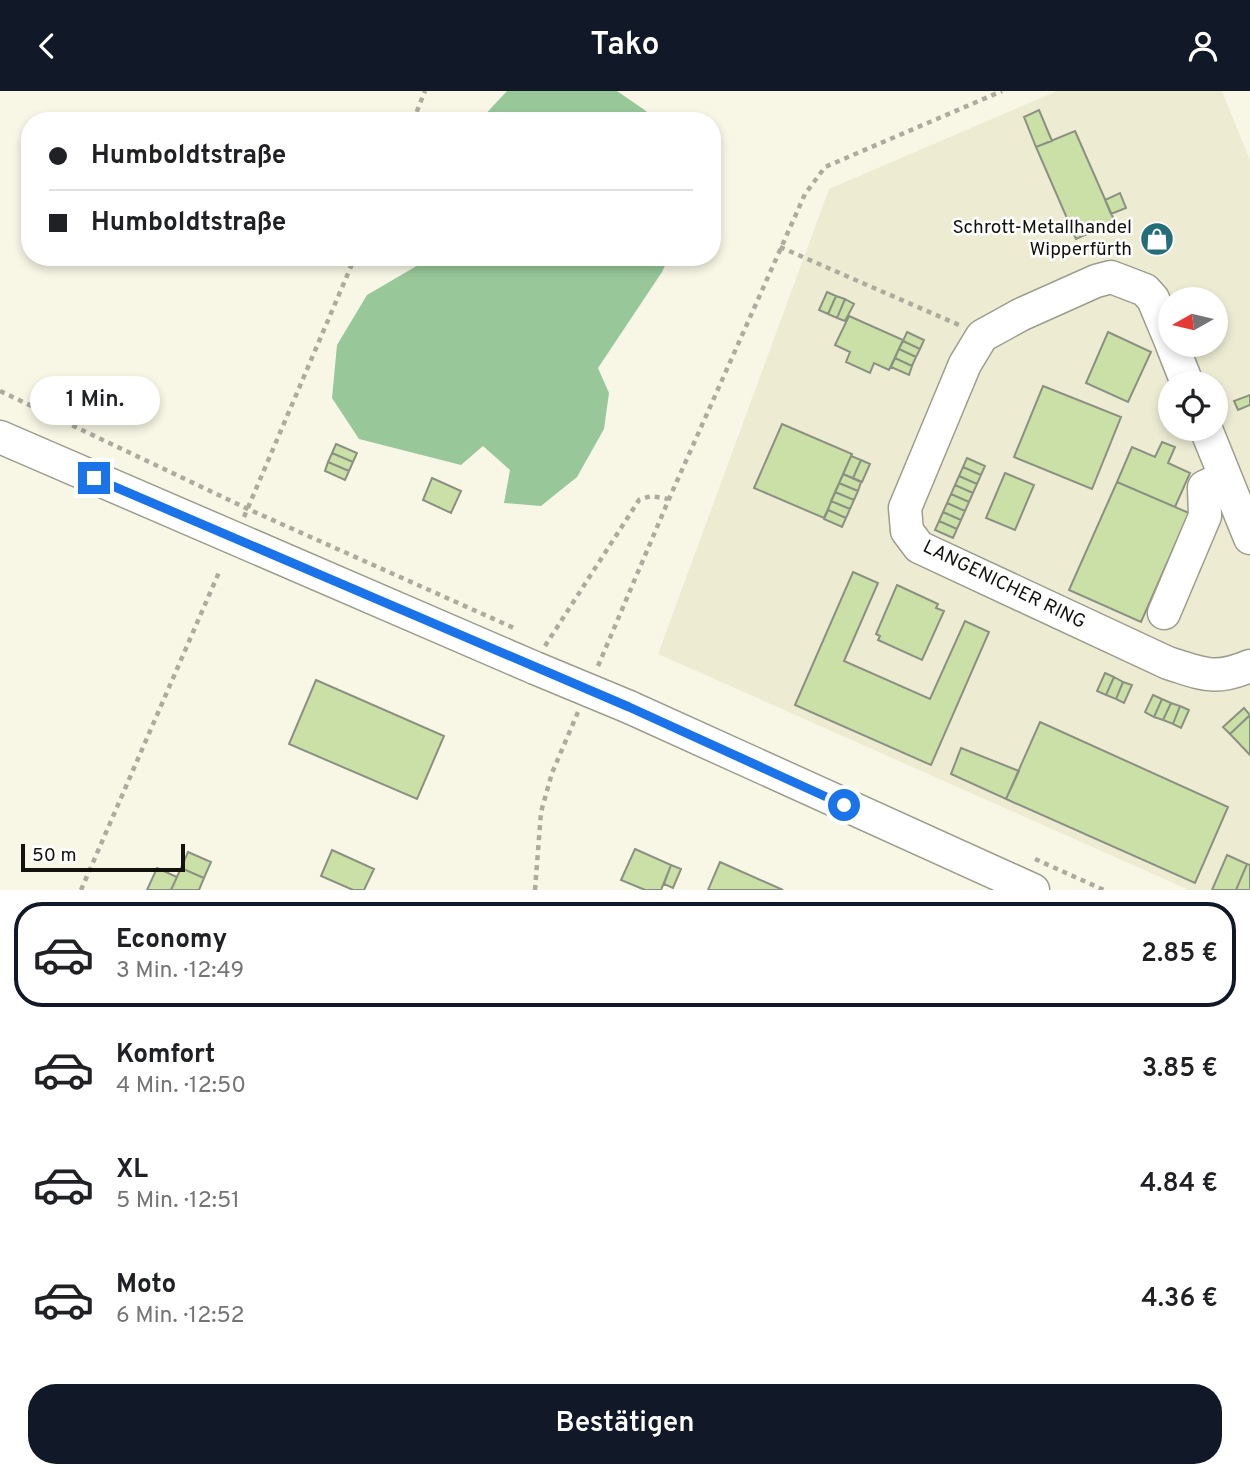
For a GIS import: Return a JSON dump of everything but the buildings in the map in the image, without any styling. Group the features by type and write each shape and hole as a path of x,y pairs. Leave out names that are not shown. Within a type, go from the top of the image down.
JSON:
{"street":[{"path":"982,336 1096,281 1111,277 1145,290 1153,299 1158,312"},
{"name":"LANGENICHER RING","path":"982,336 965,364 905,508 907,531 919,547 1168,663 1211,676 1230,674 1250,666"},
{"path":"0,437 235,539 536,656 629,707 1033,890"},
{"path":"1211,441 1250,538"},
{"path":"1164,613 1205,516 1204,487 1226,477"}],"path":[{"path":"416,112 425,91"},
{"path":"594,673 805,194 825,167 1002,91"},
{"path":"780,247 982,336"},
{"path":"235,539 351,266"},
{"path":"0,391 248,509 505,622 521,633"},
{"path":"536,656 639,500 651,496 669,499"},
{"path":"81,890 220,570"},
{"path":"535,890 541,812 552,773 579,711"}],"shaded area":[{"path":"507,91 617,91 647,112 487,112"},
{"path":"1057,91 1222,91 1250,160 1250,890 1189,890 658,654 829,189"},
{"path":"417,266 665,266 598,368 609,393 604,429 577,477 541,506 504,503 510,470 483,446 461,465 359,439 332,398 337,345 367,295"}],"place":[{"name":"Schrott-Metallhandel Wipperfürth","path":"1157,239"}],"route":[{"path":"94,478 629,707 844,805"}]}
